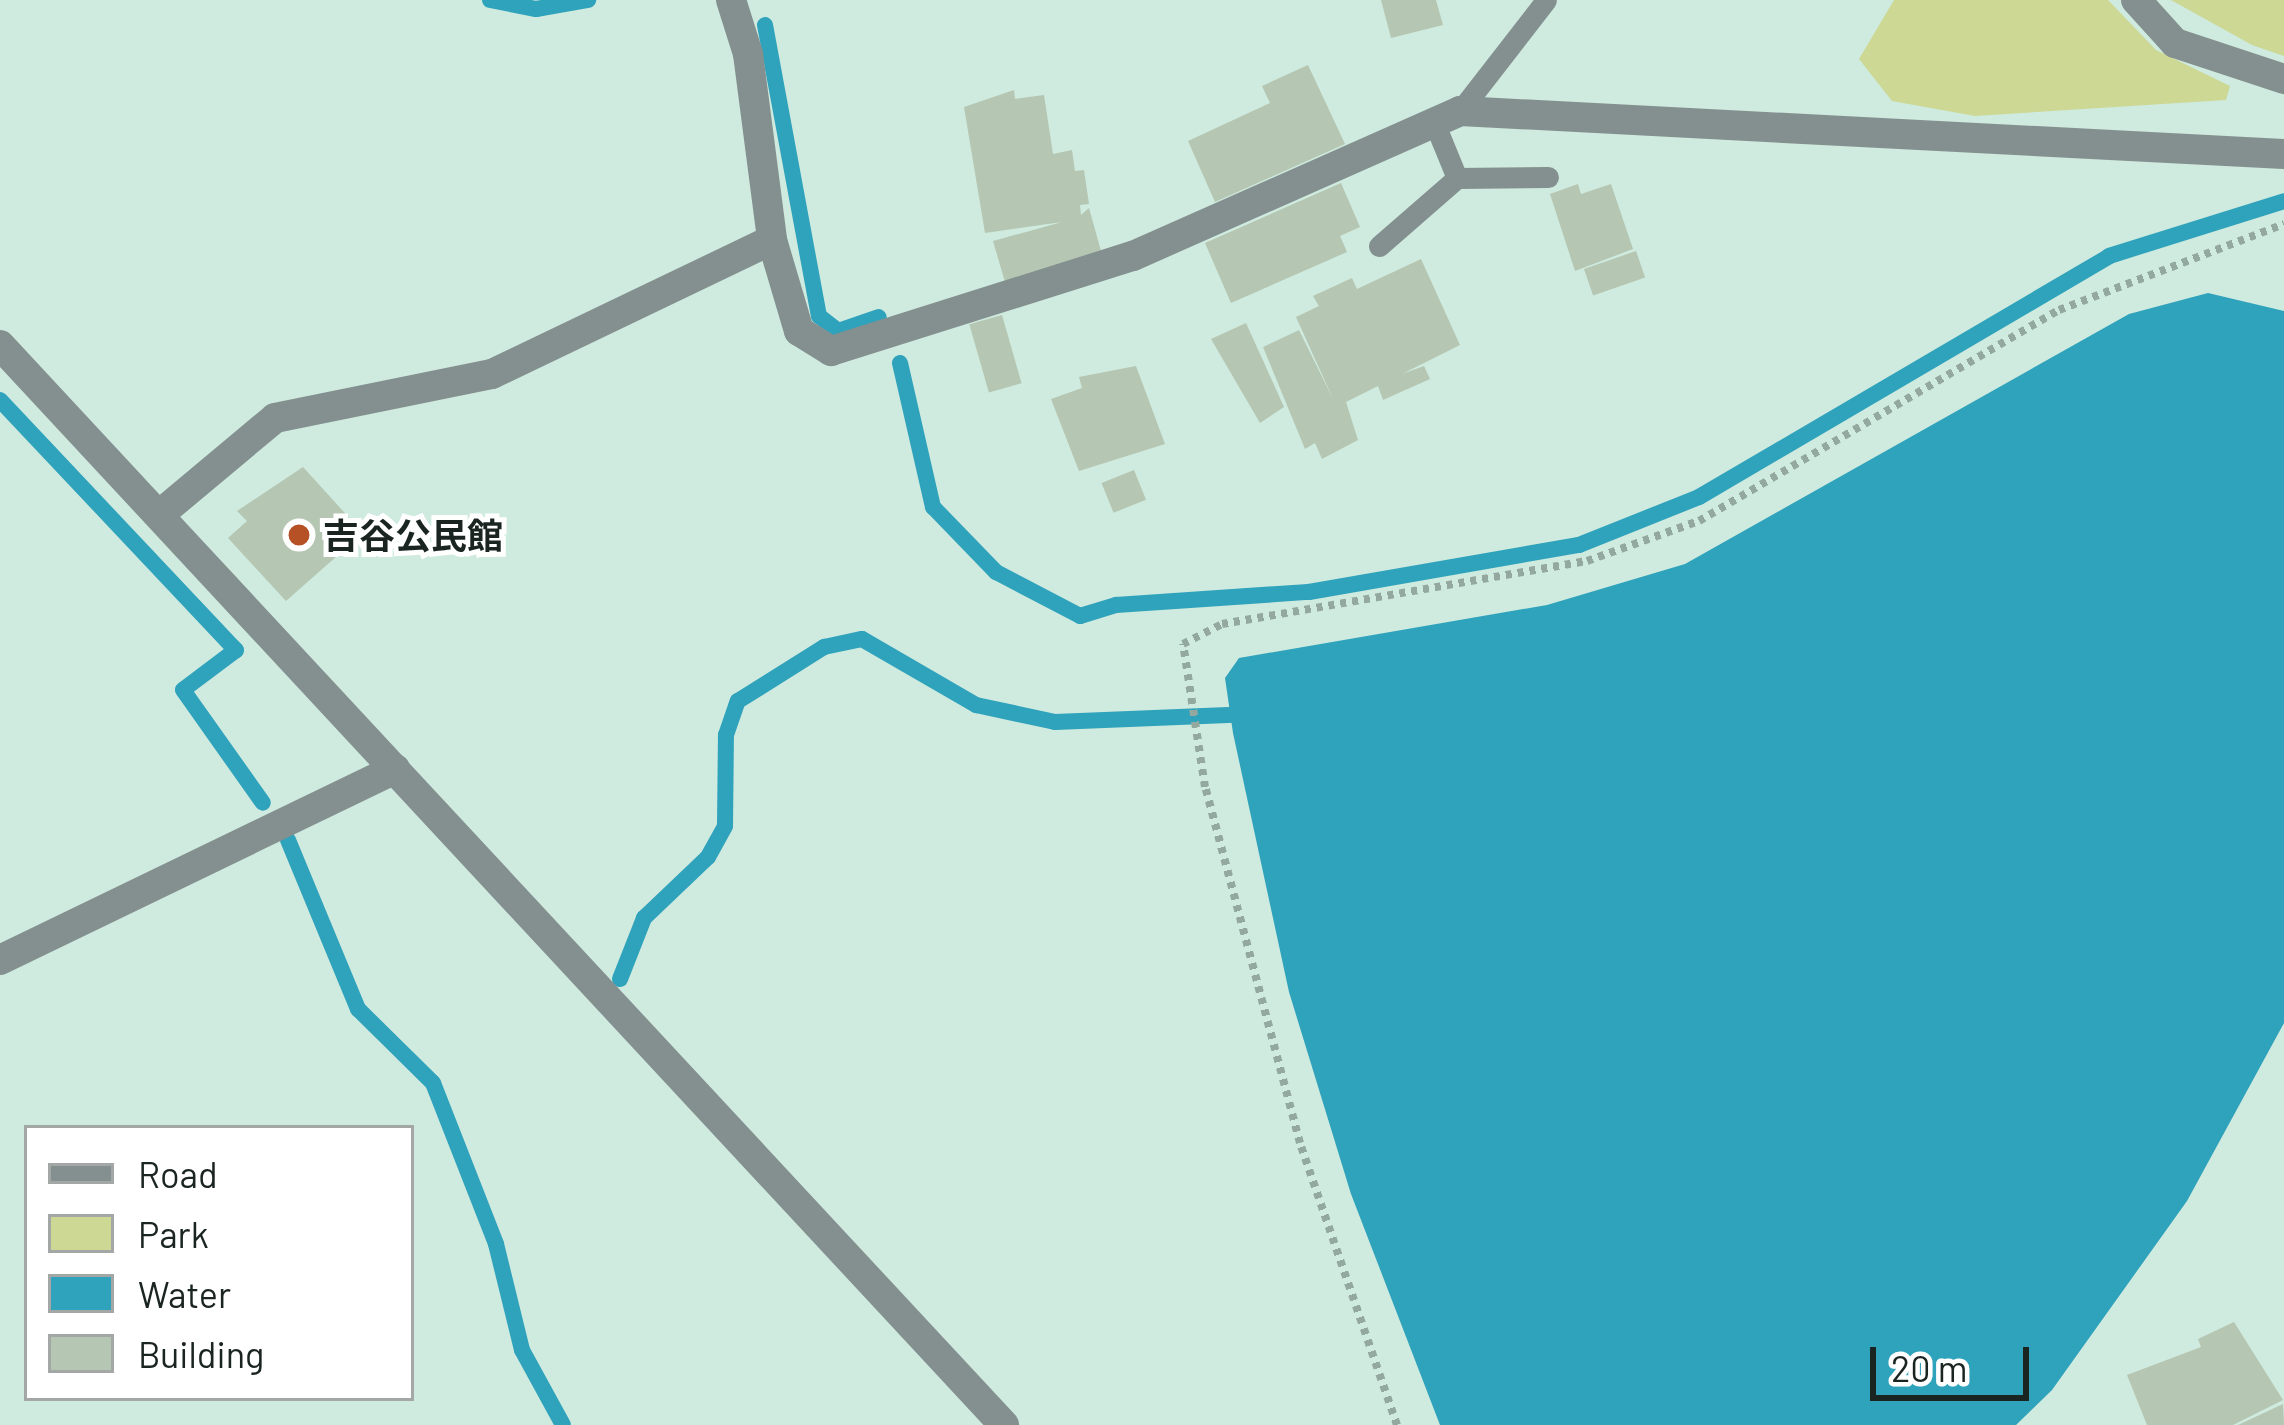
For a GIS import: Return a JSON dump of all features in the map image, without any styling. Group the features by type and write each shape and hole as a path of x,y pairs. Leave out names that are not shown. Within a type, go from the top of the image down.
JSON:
{"street":[{"path":"730,0 748,54 772,240 799,331 831,351 1133,256 1447,116 2284,154"},
{"path":"2136,0 2175,43 2284,79"},
{"path":"159,515 275,418 492,374 772,240"},
{"path":"0,344 1004,1425"},
{"path":"0,960 395,769"}],"lane":[{"path":"1456,178 1447,116 1546,0"},
{"path":"1379,246 1456,178 1548,176"}],"path":[{"path":"1397,1425 1300,1143 1205,787 1183,644 1222,625 1588,562 1699,520 2059,310 2284,224"}],"green space":[{"path":"1894,0 2108,0 2156,50 2230,86 2226,100 1975,116 1892,101 1859,59"},
{"path":"2171,0 2284,0 2284,56 2252,45"}],"water":[{"path":"2208,293 2284,311 2284,1023 2187,1201 2052,1390 2016,1425 1440,1425 1351,1194 1289,992 1225,678 1239,658 1547,605 1685,564 2129,314"}],"building":[{"path":"1381,0 1436,0 1443,25 1391,38"},
{"path":"1308,65 1345,144 1215,202 1188,141 1270,103 1262,86"},
{"path":"1014,90 1015,99 1044,95 1053,154 1072,150 1075,171 1084,170 1089,204 1080,205 1081,215 1089,208 1101,251 1005,282 993,241 1062,222 985,233 964,107"},
{"path":"1341,183 1360,227 1340,236 1347,252 1231,303 1205,243"},
{"path":"1578,184 1581,194 1611,184 1633,249 1575,271 1550,194"},
{"path":"1636,251 1645,277 1593,295 1584,269"},
{"path":"1421,259 1460,345 1402,374 1424,366 1430,379 1383,400 1378,386 1346,402 1358,440 1322,459 1315,443 1305,449 1263,347 1299,330 1334,401 1296,317 1319,306 1313,296 1352,278 1357,289"},
{"path":"1002,315 1022,383 989,393 969,324"},
{"path":"1246,323 1284,407 1260,423 1211,339"},
{"path":"1136,366 1165,444 1079,471 1051,399 1082,388 1079,377"},
{"path":"303,467 363,533 286,601 228,538 247,521 237,511"},
{"path":"1134,470 1146,500 1114,513 1102,483"},
{"path":"2234,1322 2283,1400 2233,1425 2147,1425 2127,1375 2201,1347 2198,1339"},
{"path":"2283,1404 2284,1425 2238,1425"}],"waterway":[{"path":"490,0 536,9 588,0"},
{"path":"765,25 819,316 838,331 879,317"},
{"path":"900,363 933,507 996,572 1080,616 1116,605 1309,592 1579,545 1699,497 2109,256 2284,201"},
{"path":"0,400 236,650 183,690 263,803"},
{"path":"620,979 644,918 708,857 725,826 726,735 738,701 824,647 862,639 976,705 1055,722 1253,714"},
{"path":"288,840 358,1009 433,1083 496,1244 522,1350 563,1425"}],"place":[{"name":"吉谷公民館","path":"299,535"}]}
